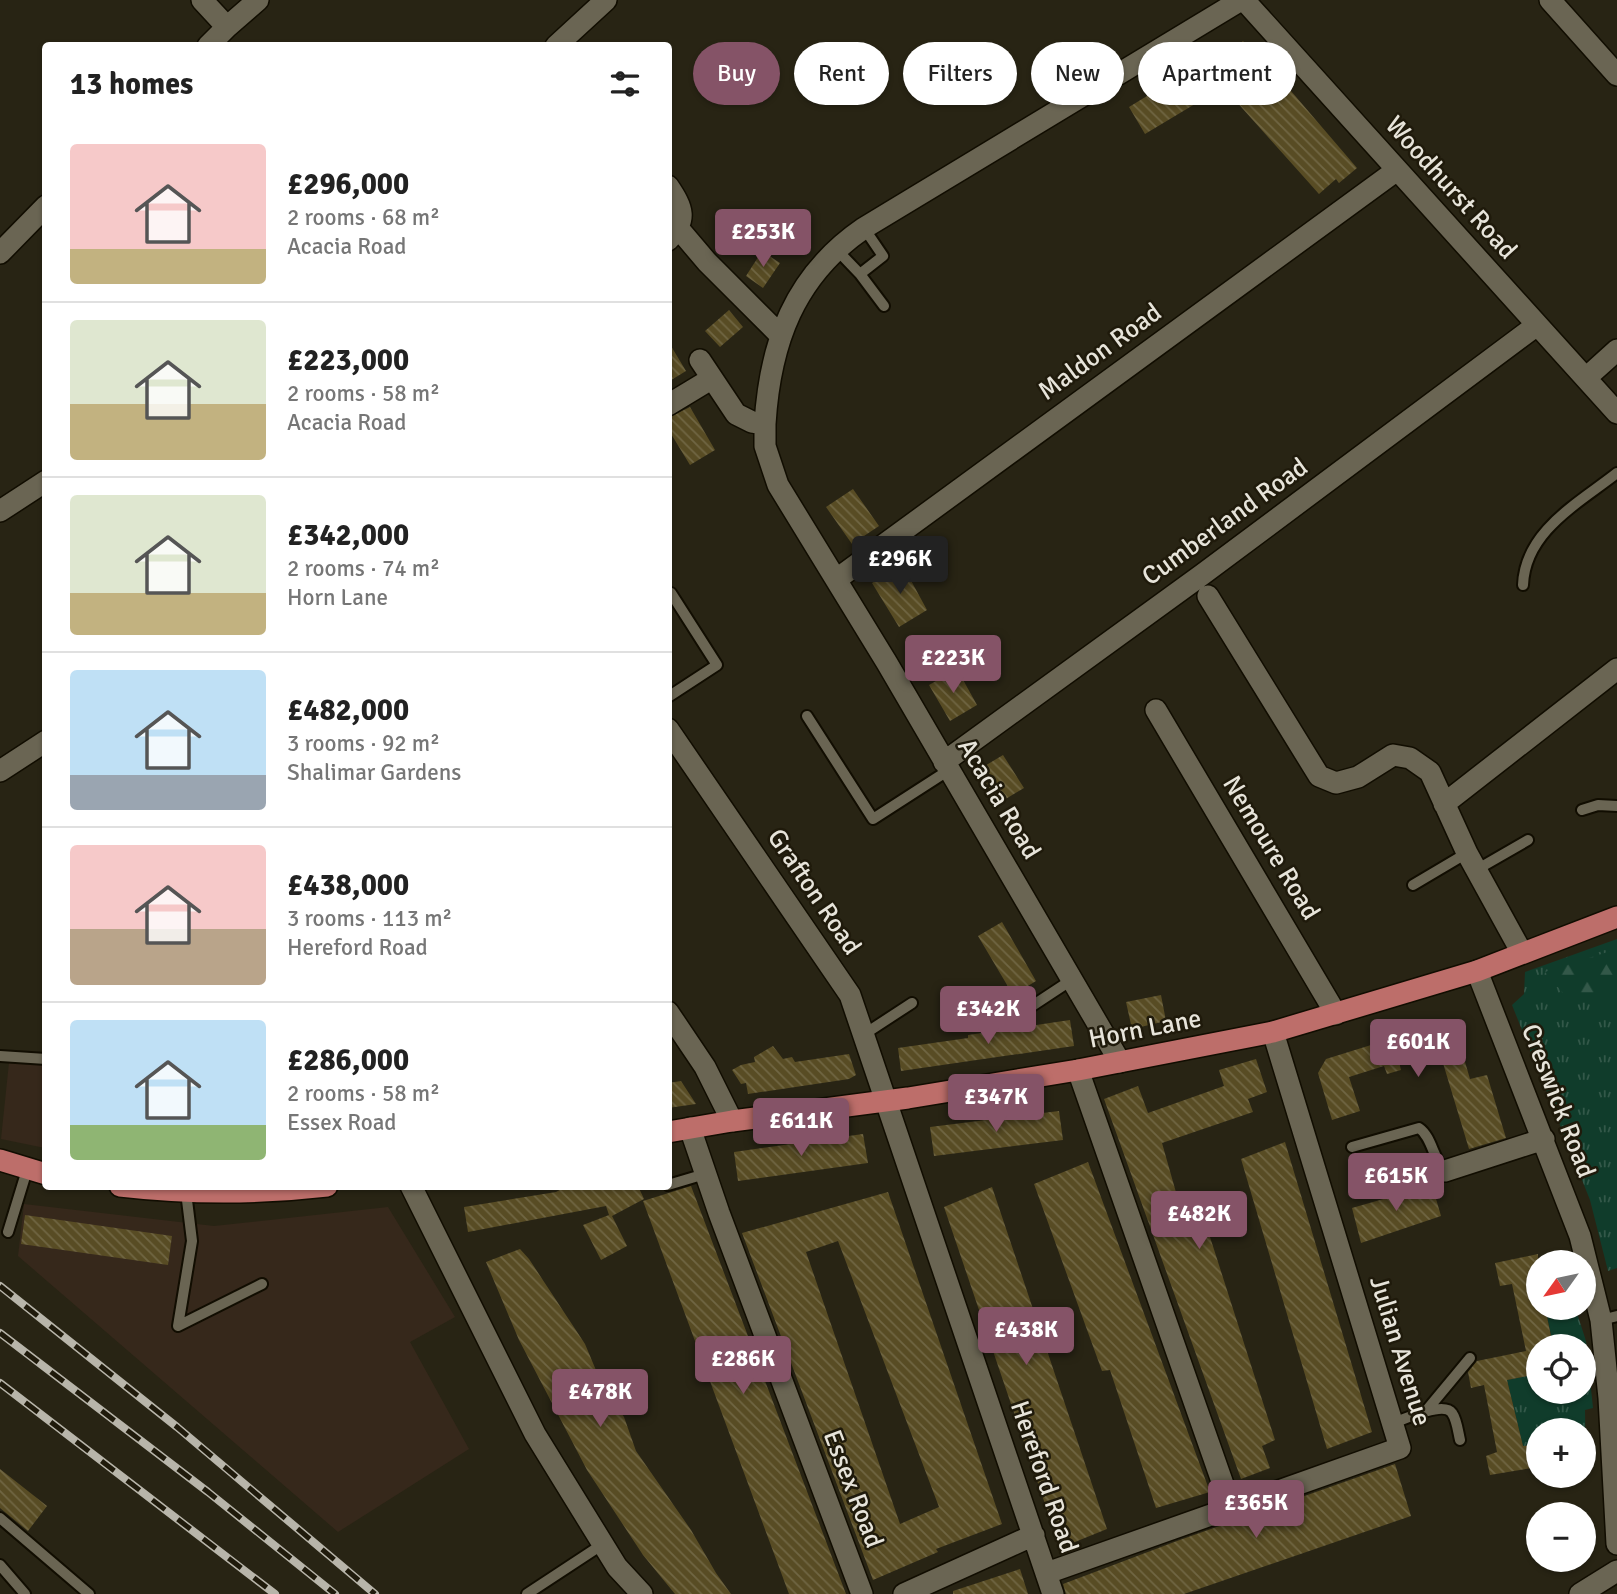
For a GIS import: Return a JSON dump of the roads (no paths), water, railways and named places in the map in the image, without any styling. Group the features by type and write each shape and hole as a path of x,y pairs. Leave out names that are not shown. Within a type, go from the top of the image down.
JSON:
{"main road":[{"name":"Horn Lane","path":"672,1131 1078,1070 1273,1032 1477,971 1617,917"},
{"path":"0,1160 36,1172"},
{"path":"164,1190 294,1190"}],"street":[{"path":"202,0 227,27"},
{"path":"212,42 258,0"},
{"path":"563,42 606,0"},
{"name":"Woodhurst Road","path":"1243,0 1617,413"},
{"name":"Acacia Road","path":"1120,1062 778,485 765,446 766,395 780,335 804,287 836,249 864,228 1243,0"},
{"path":"1550,0 1617,75"},
{"name":"Maldon Road","path":"836,579 1397,170"},
{"path":"672,193 682,210 674,235 707,262 780,335"},
{"path":"0,253 42,210"},
{"name":"Cumberland Road","path":"946,766 1203,587 1537,325"},
{"path":"1586,378 1617,349"},
{"path":"672,401 705,369 736,414 752,422 765,424"},
{"path":"0,511 42,484"},
{"path":"1203,587 1319,776 1335,783 1358,777 1393,755 1410,758 1430,772 1471,861 1522,953"},
{"path":"1444,804 1617,669"},
{"name":"Nemoure Road","path":"1156,710 1336,1014"},
{"name":"Grafton Road","path":"672,735 850,995 885,1101"},
{"path":"0,771 42,744"},
{"name":"Creswick Road","path":"1477,971 1544,1139 1609,1318 1609,1398 1617,1544"},
{"path":"672,1018 705,1068 732,1121"},
{"name":"Julian Avenue","path":"1047,1573 1400,1448 1273,1032"},
{"path":"1078,1070 1230,1507"},
{"name":"Hereford Road","path":"885,1101 1053,1594"},
{"name":"Essex Road","path":"690,1128 862,1594"},
{"path":"1445,1171 1544,1139"},
{"path":"413,1190 536,1434 617,1567 642,1594"},
{"path":"904,1594 1034,1535"},
{"path":"1580,1594 1617,1572"}],"lane":[{"path":"860,274 883,256 864,228"},
{"path":"836,249 860,274 884,306"},
{"path":"1524,585 1527,560 1548,527 1617,473"},
{"path":"672,595 717,665 672,694"},
{"path":"807,716 873,819 946,766"},
{"path":"1582,810 1598,805 1617,806"},
{"path":"1413,885 1528,840"},
{"path":"971,1022 1029,1008 1073,979"},
{"path":"863,1035 912,1003"},
{"path":"0,1056 42,1059"},
{"path":"1352,1147 1419,1128 1426,1134 1436,1160 1445,1171 1364,1192"},
{"path":"8,1232 36,1172"},
{"path":"672,1184 705,1174"},
{"path":"186,1192 192,1241 178,1326 262,1284"},
{"path":"1424,1413 1470,1358"},
{"path":"1393,1423 1437,1408 1446,1408 1451,1411 1460,1440"},
{"path":"0,1518 89,1594"},
{"path":"527,1594 603,1544"},
{"path":"0,1565 25,1594"}],"railway":[{"path":"0,1286 177,1427 375,1594"},
{"path":"0,1333 208,1492 335,1594"},
{"path":"0,1383 275,1594"}]}
